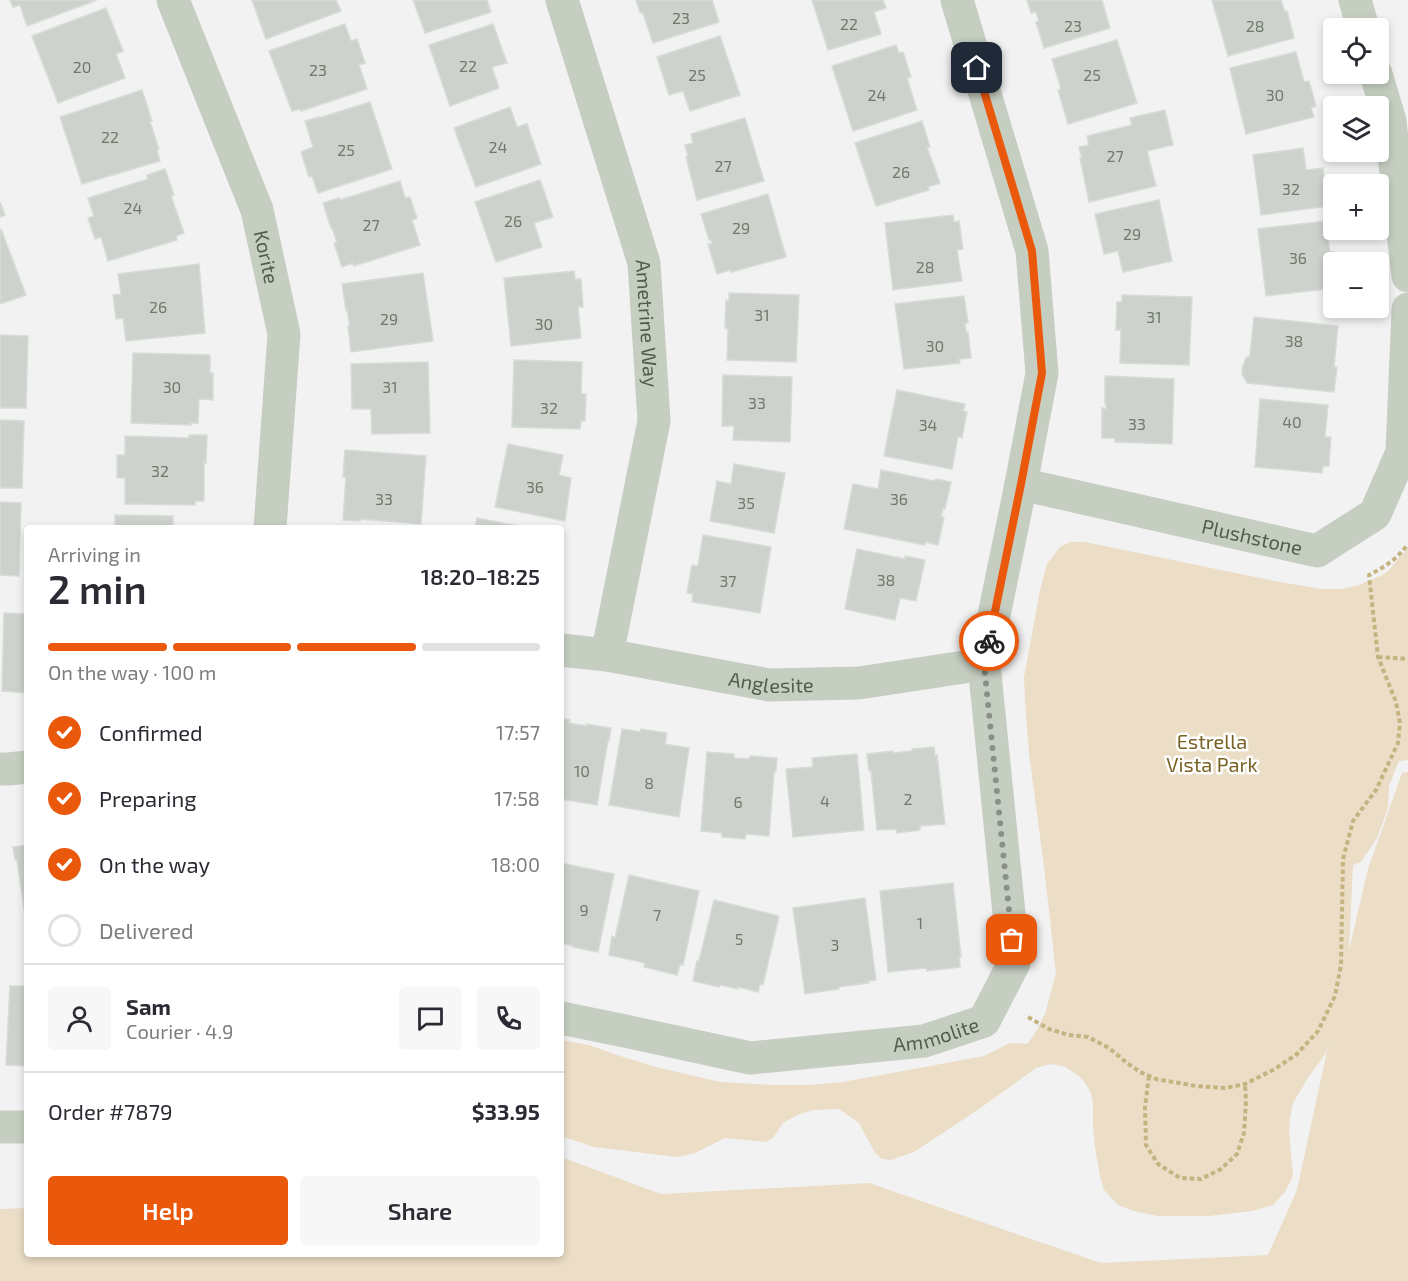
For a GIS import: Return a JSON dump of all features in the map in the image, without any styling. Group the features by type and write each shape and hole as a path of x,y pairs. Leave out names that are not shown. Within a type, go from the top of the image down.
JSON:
{"street":[{"name":"Korite","path":"173,0 256,210 284,334 270,525"},
{"name":"Ametrine Way","path":"562,0 644,262 654,422 607,655"},
{"name":"Ammolite","path":"564,1019 750,1058 924,1041 984,1021 1014,963 984,664 1042,373 1032,251 957,0"},
{"path":"1355,0 1361,18"},
{"path":"1379,84 1390,121 1408,276"},
{"name":"Plushstone","path":"1021,484 1317,551 1375,514 1402,452 1408,309"},
{"name":"Anglesite","path":"564,650 607,655 769,685 859,683 984,664"},
{"path":"0,769 24,767"},
{"path":"0,1127 24,1127"}],"path":[{"path":"996,998 1049,1029 1069,1035 1088,1036 1149,1076 1196,1086 1226,1088 1245,1084 1275,1069 1297,1054 1318,1031 1335,996 1341,965 1343,859 1353,821 1376,790 1398,743 1400,723 1396,702 1378,657 1370,575 1388,565 1408,544"},
{"path":"1378,657 1408,659"},
{"path":"1149,1076 1145,1107 1146,1145 1158,1164 1180,1178 1201,1179 1221,1169 1237,1154 1244,1133 1245,1084"}],"green space":[{"name":"Estrella Vista Park","path":"1070,542 1085,542 1321,589 1342,589 1359,585 1382,575 1408,548 1408,760 1399,761 1389,786 1388,808 1377,838 1361,862 1353,865 1349,950 1368,869 1402,773 1408,772 1408,1281 0,1281 0,1209 24,1208 24,1257 564,1257 564,1158 661,1194 869,1183 1101,1263 1268,1255 1297,1190 1329,1042 1326,1053 1293,1103 1289,1131 1293,1176 1285,1192 1273,1205 1252,1211 1209,1216 1158,1216 1120,1206 1104,1190 1100,1176 1090,1091 1075,1073 1063,1066 1050,1064 1036,1068 914,1152 891,1160 882,1159 875,1153 859,1123 839,1109 813,1110 797,1115 783,1123 773,1138 766,1142 725,1138 695,1153 677,1157 594,1147 564,1137 564,1041 589,1045 656,1067 720,1082 774,1085 843,1082 984,1056 1010,1043 1027,1044 1045,1014 1056,973 1029,753 1024,677 1047,564 1060,547"}],"building":[{"path":"10,0 97,0 27,26 20,5 13,7"},
{"path":"252,0 336,0 341,11 266,39"},
{"path":"413,0 487,0 491,12 425,33"},
{"path":"636,0 712,0 719,22 653,43"},
{"path":"812,0 883,0 886,8 874,12 881,34 828,50"},
{"path":"1027,0 1102,0 1110,28 1044,48 1036,22 1039,21 1036,12 1031,13"},
{"path":"1212,0 1281,0 1285,12 1287,11 1294,38 1228,56"},
{"path":"106,8 123,51 116,54 125,78 58,103 32,36"},
{"path":"345,24 351,41 357,39 365,63 359,65 367,89 301,111 300,109 292,111 269,51"},
{"path":"493,24 507,63 492,67 499,88 450,106 429,45"},
{"path":"720,36 740,95 690,111 683,91 669,95 657,57"},
{"path":"1117,40 1137,103 1068,124 1052,59"},
{"path":"896,45 899,53 903,52 911,77 907,78 917,110 853,131 832,66"},
{"path":"1296,52 1304,82 1309,81 1316,106 1311,108 1314,117 1246,134 1230,68"},
{"path":"142,90 152,121 150,122 159,149 157,150 160,161 82,184 60,117"},
{"path":"370,102 392,169 318,193 312,176 309,177 301,152 313,147 305,121"},
{"path":"510,107 517,127 527,124 541,164 476,187 454,128"},
{"path":"1165,110 1173,145 1147,151 1156,186 1089,202 1079,147 1089,145 1087,136 1132,125 1130,118"},
{"path":"745,118 764,181 697,200 686,157 688,156 685,145 693,143 691,134"},
{"path":"922,121 930,147 927,147 940,183 928,187 929,190 876,206 855,143"},
{"path":"1303,148 1306,170 1323,168 1323,207 1261,215 1253,155"},
{"path":"165,169 174,195 171,196 184,233 176,236 177,240 108,261 101,237 95,239 88,218 94,216 88,198 148,179 147,175"},
{"path":"540,180 553,217 534,223 542,247 496,262 475,202"},
{"path":"400,181 405,198 410,197 417,218 412,220 420,245 354,266 353,263 342,267 334,243 337,242 323,203"},
{"path":"768,194 786,257 717,274 708,244 712,244 711,240 709,240 701,214"},
{"path":"1159,200 1172,261 1123,272 1118,251 1104,254 1095,214"},
{"path":"0,202 5,215 0,217"},
{"path":"953,215 954,222 959,221 963,249 957,250 962,281 893,290 885,223"},
{"path":"1323,221 1323,240 1328,240 1330,252 1323,252 1323,289 1266,296 1258,229"},
{"path":"0,230 26,295 0,304"},
{"path":"199,264 205,333 126,341 123,318 116,319 113,295 121,294 118,274"},
{"path":"574,271 575,279 581,279 583,307 578,307 581,338 511,346 504,278"},
{"path":"423,273 433,341 351,352 348,326 350,325 342,284"},
{"path":"729,293 799,295 796,362 727,360 728,328 725,328 726,300 729,301"},
{"path":"1122,295 1192,297 1189,365 1120,363 1121,330 1116,330 1117,302 1122,302"},
{"path":"964,296 968,323 965,323 966,332 968,332 971,358 959,359 960,363 904,369 895,304"},
{"path":"1254,317 1338,326 1334,392 1247,383 1242,369 1246,358 1250,355"},
{"path":"0,335 28,336 26,408 0,408"},
{"path":"133,353 210,355 213,400 199,399 198,423 190,423 191,425 131,423"},
{"path":"514,360 582,362 581,394 586,394 585,421 581,421 580,429 512,427"},
{"path":"428,362 430,433 372,434 371,409 352,409 351,364"},
{"path":"723,375 792,377 790,442 733,440 734,426 722,426"},
{"path":"1105,376 1174,379 1172,444 1115,442 1115,438 1102,438 1102,408 1106,409"},
{"path":"897,390 965,404 963,411 967,412 962,438 958,436 952,469 884,456"},
{"path":"1260,399 1328,405 1325,437 1331,437 1329,466 1323,466 1322,473 1255,467"},
{"path":"0,420 24,421 22,488 0,488"},
{"path":"189,435 207,435 204,501 195,501 195,505 125,504 125,478 117,478 117,455 125,455 125,436 189,438"},
{"path":"508,444 563,455 559,475 571,478 565,521 495,507"},
{"path":"345,450 426,456 421,524 360,519 360,521 343,520"},
{"path":"734,464 785,473 774,533 710,521 717,481 731,484"},
{"path":"881,470 951,482 941,517 944,517 938,545 925,542 925,545 844,529 853,484 878,489"},
{"path":"0,502 21,503 19,576 0,575"},
{"path":"115,515 173,516 173,525 115,525"},
{"path":"477,518 513,525 476,525"},
{"path":"703,535 771,547 760,613 692,602 693,594 687,593 692,565 698,566"},
{"path":"857,549 905,559 905,556 925,560 916,601 900,598 895,620 845,609"},
{"path":"4,613 24,614 24,693 2,691"},
{"path":"564,719 570,720 569,723 611,728 597,805 564,800"},
{"path":"622,729 667,733 665,744 689,748 679,817 609,805"},
{"path":"934,747 935,756 937,755 945,824 920,826 920,830 897,833 896,829 877,830 867,754"},
{"path":"707,752 734,754 734,758 749,759 750,756 777,758 769,836 746,834 745,839 722,837 722,833 701,831"},
{"path":"857,754 864,830 793,837 786,769 813,767 812,758"},
{"path":"24,845 24,908 17,860 15,860 13,847"},
{"path":"564,864 614,874 598,952 564,944"},
{"path":"629,875 699,891 683,965 680,964 677,975 644,967 645,963 609,955"},
{"path":"953,883 961,957 959,956 960,967 888,972 880,891"},
{"path":"865,898 876,980 805,994 793,908"},
{"path":"714,900 779,916 763,985 760,984 758,992 693,981"},
{"path":"10,986 24,986 24,1066 6,1065"}],"way so far":[{"path":"989,641 984,664 1012,940"}],"route":[{"path":"977,68 1032,251 1042,373 989,641"}]}
